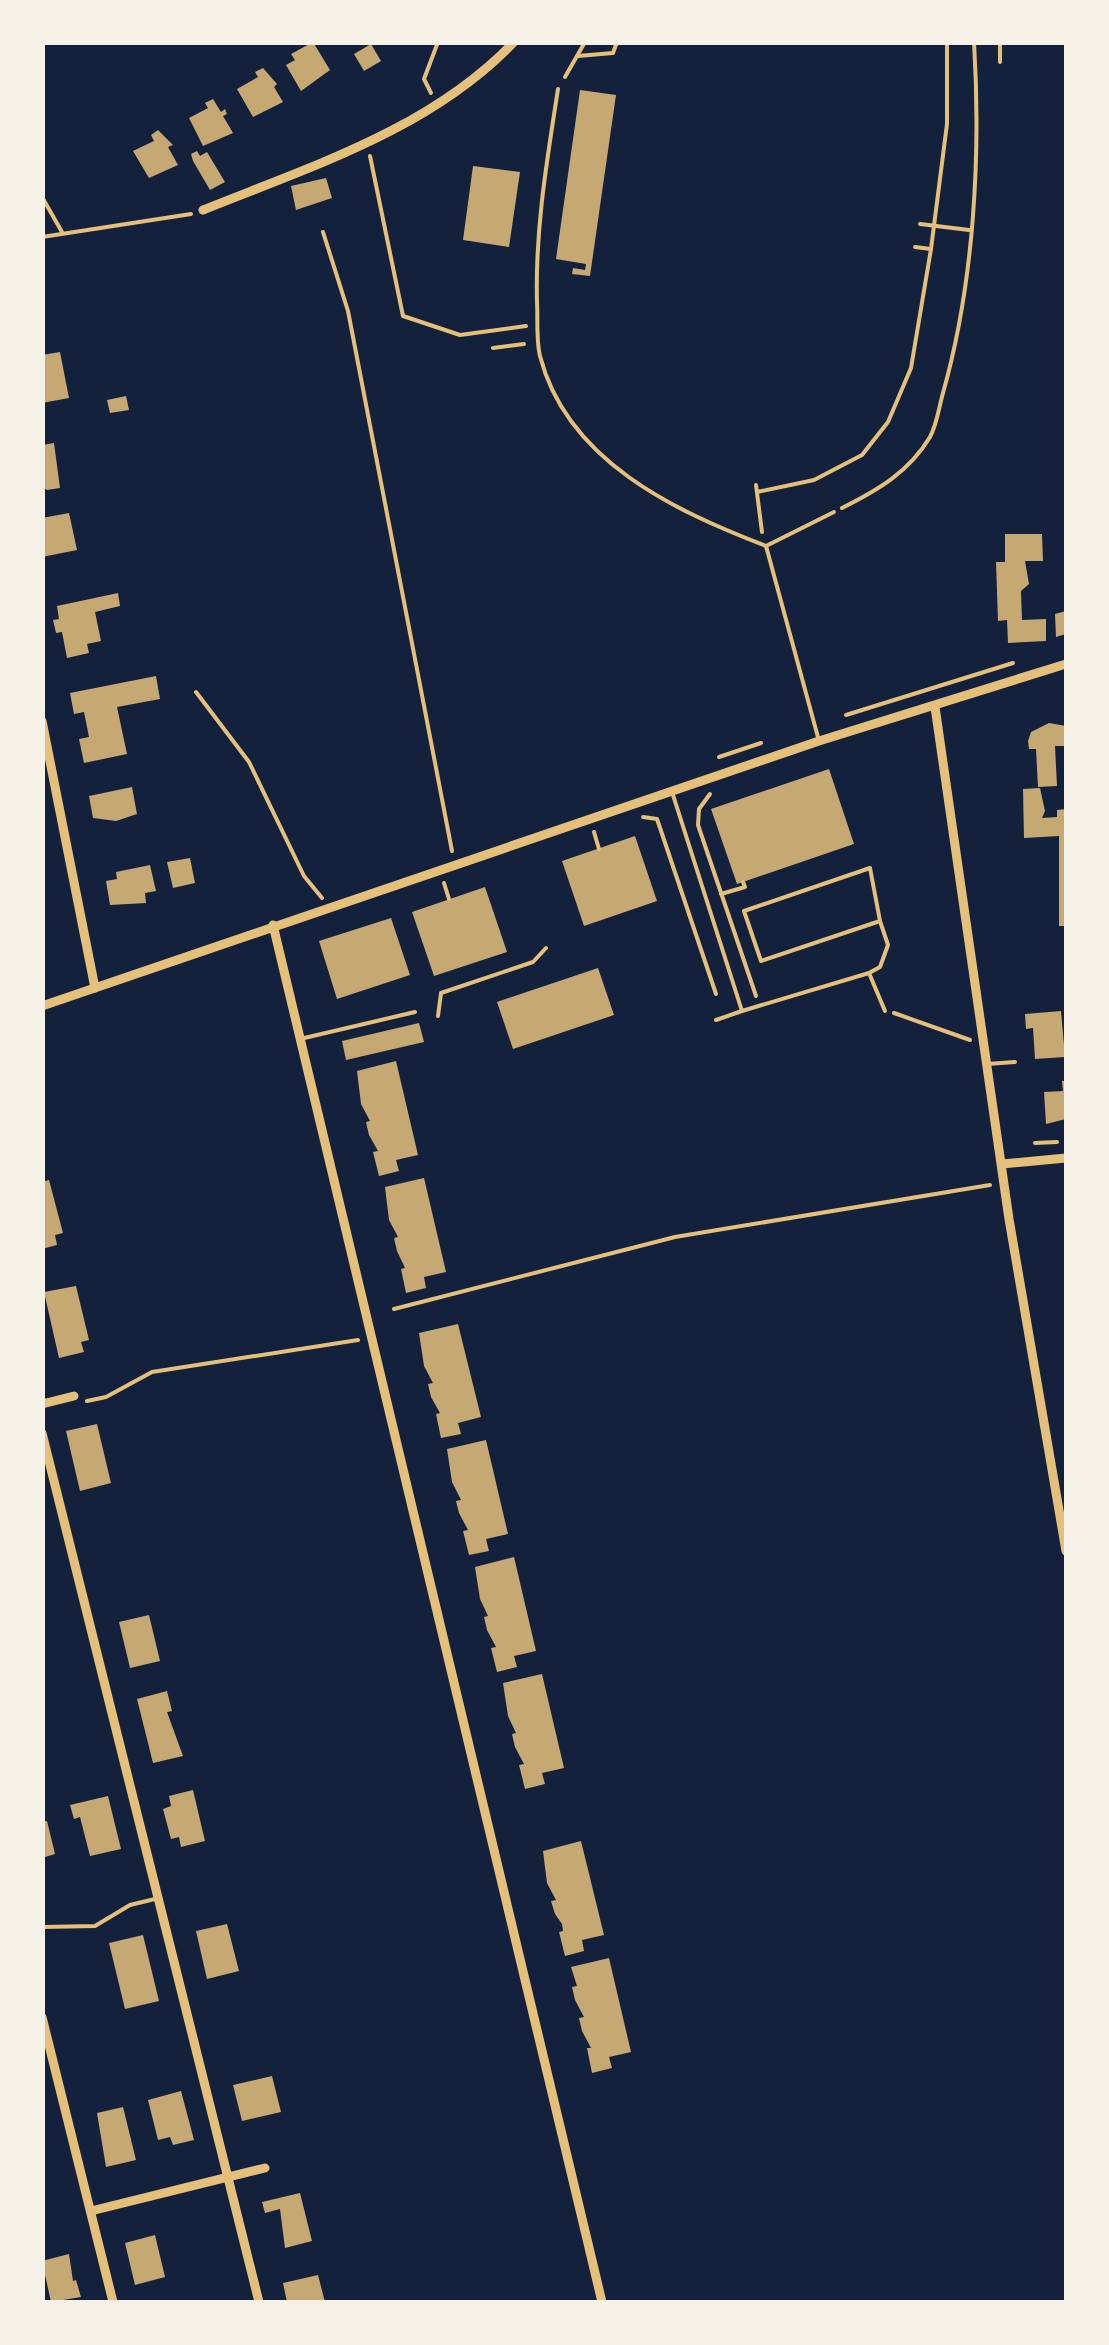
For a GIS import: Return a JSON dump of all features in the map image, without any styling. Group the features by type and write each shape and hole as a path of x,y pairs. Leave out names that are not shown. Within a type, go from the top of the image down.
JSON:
{"street":[{"path":"203,210 366,142 438,106 488,69 514,42"},
{"path":"42,1006 719,774 935,707 984,686 1066,664"},
{"path":"935,707 1004,1182 1066,1546"},
{"path":"42,721 96,988"},
{"path":"273,925 602,2302"},
{"path":"1002,1164 1066,1158"},
{"path":"42,1404 75,1400"},
{"path":"42,1433 260,2302"},
{"path":"42,2017 113,2302"},
{"path":"91,2211 264,2168"}],"lane":[{"path":"558,88 536,240 540,356 565,409 598,455 684,514 766,546 834,512"},
{"path":"766,546 819,741"},
{"path":"672,790 742,1011"},
{"path":"716,1020 869,972 880,967 888,945 870,868 744,911 761,961 880,921"},
{"path":"869,972 885,1011"},
{"path":"300,1039 415,1012"},
{"path":"987,1064 1015,1062"},
{"path":"42,1927 95,1926 130,1905 158,1898"}],"path":[{"path":"438,42 424,79 438,106"},
{"path":"558,88 585,42"},
{"path":"578,56 613,53 617,42"},
{"path":"757,492 814,480 862,456 888,422 911,368 947,124 947,42"},
{"path":"834,512 888,485 932,434 956,346 969,230 977,98 974,42"},
{"path":"1000,42 1000,62"},
{"path":"366,142 403,316 460,335 538,324"},
{"path":"42,197 64,234"},
{"path":"42,237 164,222 203,210"},
{"path":"920,224 969,230"},
{"path":"323,232 348,311 452,851"},
{"path":"916,246 931,248"},
{"path":"493,348 539,342"},
{"path":"756,485 758,518"},
{"path":"815,726 1027,659"},
{"path":"196,692 249,762 304,876 322,896 324,907"},
{"path":"714,759 724,786 706,796 698,810 698,825 759,1005"},
{"path":"638,817 658,819 716,994"},
{"path":"721,894 745,886 743,882"},
{"path":"438,1016 441,993 534,962 546,948"},
{"path":"885,1011 930,1022 984,1046"},
{"path":"1035,1143 1066,1142"},
{"path":"394,1309 675,1237 1004,1182"},
{"path":"75,1400 106,1397 152,1372 372,1338"}],"building":[{"path":"313,42 330,70 301,91 286,65 295,60 291,54"},
{"path":"371,44 381,61 364,71 354,54"},
{"path":"263,68 277,84 274,87 283,102 253,117 237,89 258,77 255,72"},
{"path":"580,90 616,95 590,276 572,274 573,268 585,270 586,264 556,259"},
{"path":"213,99 221,112 225,109 227,114 223,116 233,133 203,146 189,118 208,108 205,103"},
{"path":"158,130 173,145 168,147 178,165 149,178 133,151 154,141 151,135"},
{"path":"197,151 200,156 207,152 225,182 210,190 193,161 191,154"},
{"path":"473,166 520,172 509,247 463,240"},
{"path":"326,178 332,198 296,210 291,186"},
{"path":"60,352 69,398 42,403 42,355"},
{"path":"126,396 129,410 110,413 107,400"},
{"path":"54,443 60,488 47,490 42,487 42,445"},
{"path":"69,513 77,550 42,557 42,518"},
{"path":"1005,534 1042,534 1043,561 1025,561 1029,584 1021,591 1022,620 1046,619 1046,641 1008,643 1007,620 998,621 996,562 1005,562"},
{"path":"118,593 120,606 95,612 101,641 87,644 89,653 67,658 62,632 56,633 53,620 59,619 57,606"},
{"path":"1066,611 1066,634 1056,637 1055,614"},
{"path":"156,676 160,699 117,707 127,754 84,763 79,739 89,737 84,712 74,714 70,693"},
{"path":"1049,723 1066,726 1066,746 1055,746 1057,786 1038,787 1036,749 1029,749 1028,741 1031,732"},
{"path":"829,769 854,844 737,884 711,809"},
{"path":"132,787 137,814 116,821 93,818 89,796"},
{"path":"1040,788 1045,811 1042,818 1057,817 1057,810 1066,809 1066,926 1059,926 1059,836 1024,838 1023,789"},
{"path":"635,836 657,901 584,926 562,861"},
{"path":"190,858 195,883 173,888 167,862"},
{"path":"150,865 156,891 145,893 146,903 110,905 106,881 117,879 116,872"},
{"path":"485,887 507,952 434,976 412,912"},
{"path":"391,918 410,975 337,999 319,941"},
{"path":"598,968 614,1015 513,1049 497,1002"},
{"path":"1061,1011 1065,1057 1035,1059 1033,1028 1026,1029 1025,1014"},
{"path":"419,1023 424,1042 346,1060 342,1041"},
{"path":"396,1061 418,1155 396,1160 399,1171 379,1176 373,1152 378,1151 369,1135 366,1122 370,1121 361,1104 357,1071"},
{"path":"1062,1081 1066,1081 1066,1119 1046,1124 1044,1092 1063,1091"},
{"path":"424,1178 446,1272 424,1277 426,1288 406,1293 401,1269 405,1268 394,1238 398,1237 389,1220 385,1187"},
{"path":"49,1180 63,1233 55,1235 57,1245 42,1249 42,1182"},
{"path":"76,1286 89,1340 81,1342 84,1352 59,1358 44,1292"},
{"path":"458,1324 481,1417 458,1423 461,1434 441,1438 436,1414 440,1413 431,1397 428,1384 433,1383 424,1366 419,1333"},
{"path":"97,1424 111,1483 80,1491 66,1431"},
{"path":"486,1440 508,1534 486,1539 489,1551 469,1555 463,1531 468,1530 459,1513 456,1501 461,1500 452,1482 447,1449"},
{"path":"514,1557 536,1651 514,1656 517,1667 497,1672 491,1648 496,1647 487,1630 484,1617 488,1616 480,1599 475,1567"},
{"path":"149,1615 160,1661 130,1668 119,1622"},
{"path":"542,1674 564,1768 542,1773 545,1784 525,1789 519,1765 524,1764 515,1747 512,1734 516,1733 508,1716 503,1683"},
{"path":"167,1691 172,1711 167,1712 183,1756 153,1763 137,1699"},
{"path":"193,1790 205,1841 181,1847 179,1837 171,1839 163,1809 171,1806 169,1796"},
{"path":"108,1796 121,1849 90,1856 80,1817 74,1819 70,1805"},
{"path":"47,1821 55,1854 42,1858 42,1822"},
{"path":"581,1841 604,1935 582,1940 584,1951 565,1956 559,1932 563,1931 562,1924 551,1901 556,1900 547,1883 543,1851"},
{"path":"227,1924 239,1971 207,1979 196,1931"},
{"path":"143,1935 159,2001 125,2009 109,1943"},
{"path":"609,1958 631,2052 609,2057 612,2068 592,2073 587,2048 591,2048 582,2031 579,2018 584,2017 575,2000 572,1987 577,1986 571,1967"},
{"path":"272,2076 281,2112 242,2121 233,2085"},
{"path":"181,2091 194,2140 173,2145 170,2137 158,2140 148,2100"},
{"path":"123,2107 136,2160 106,2167 97,2113"},
{"path":"300,2193 312,2241 285,2248 280,2209 265,2213 262,2202"},
{"path":"155,2235 165,2277 135,2285 125,2243"},
{"path":"69,2254 73,2281 76,2280 81,2297 51,2302 42,2261"},
{"path":"318,2275 325,2302 287,2302 283,2283"}]}
